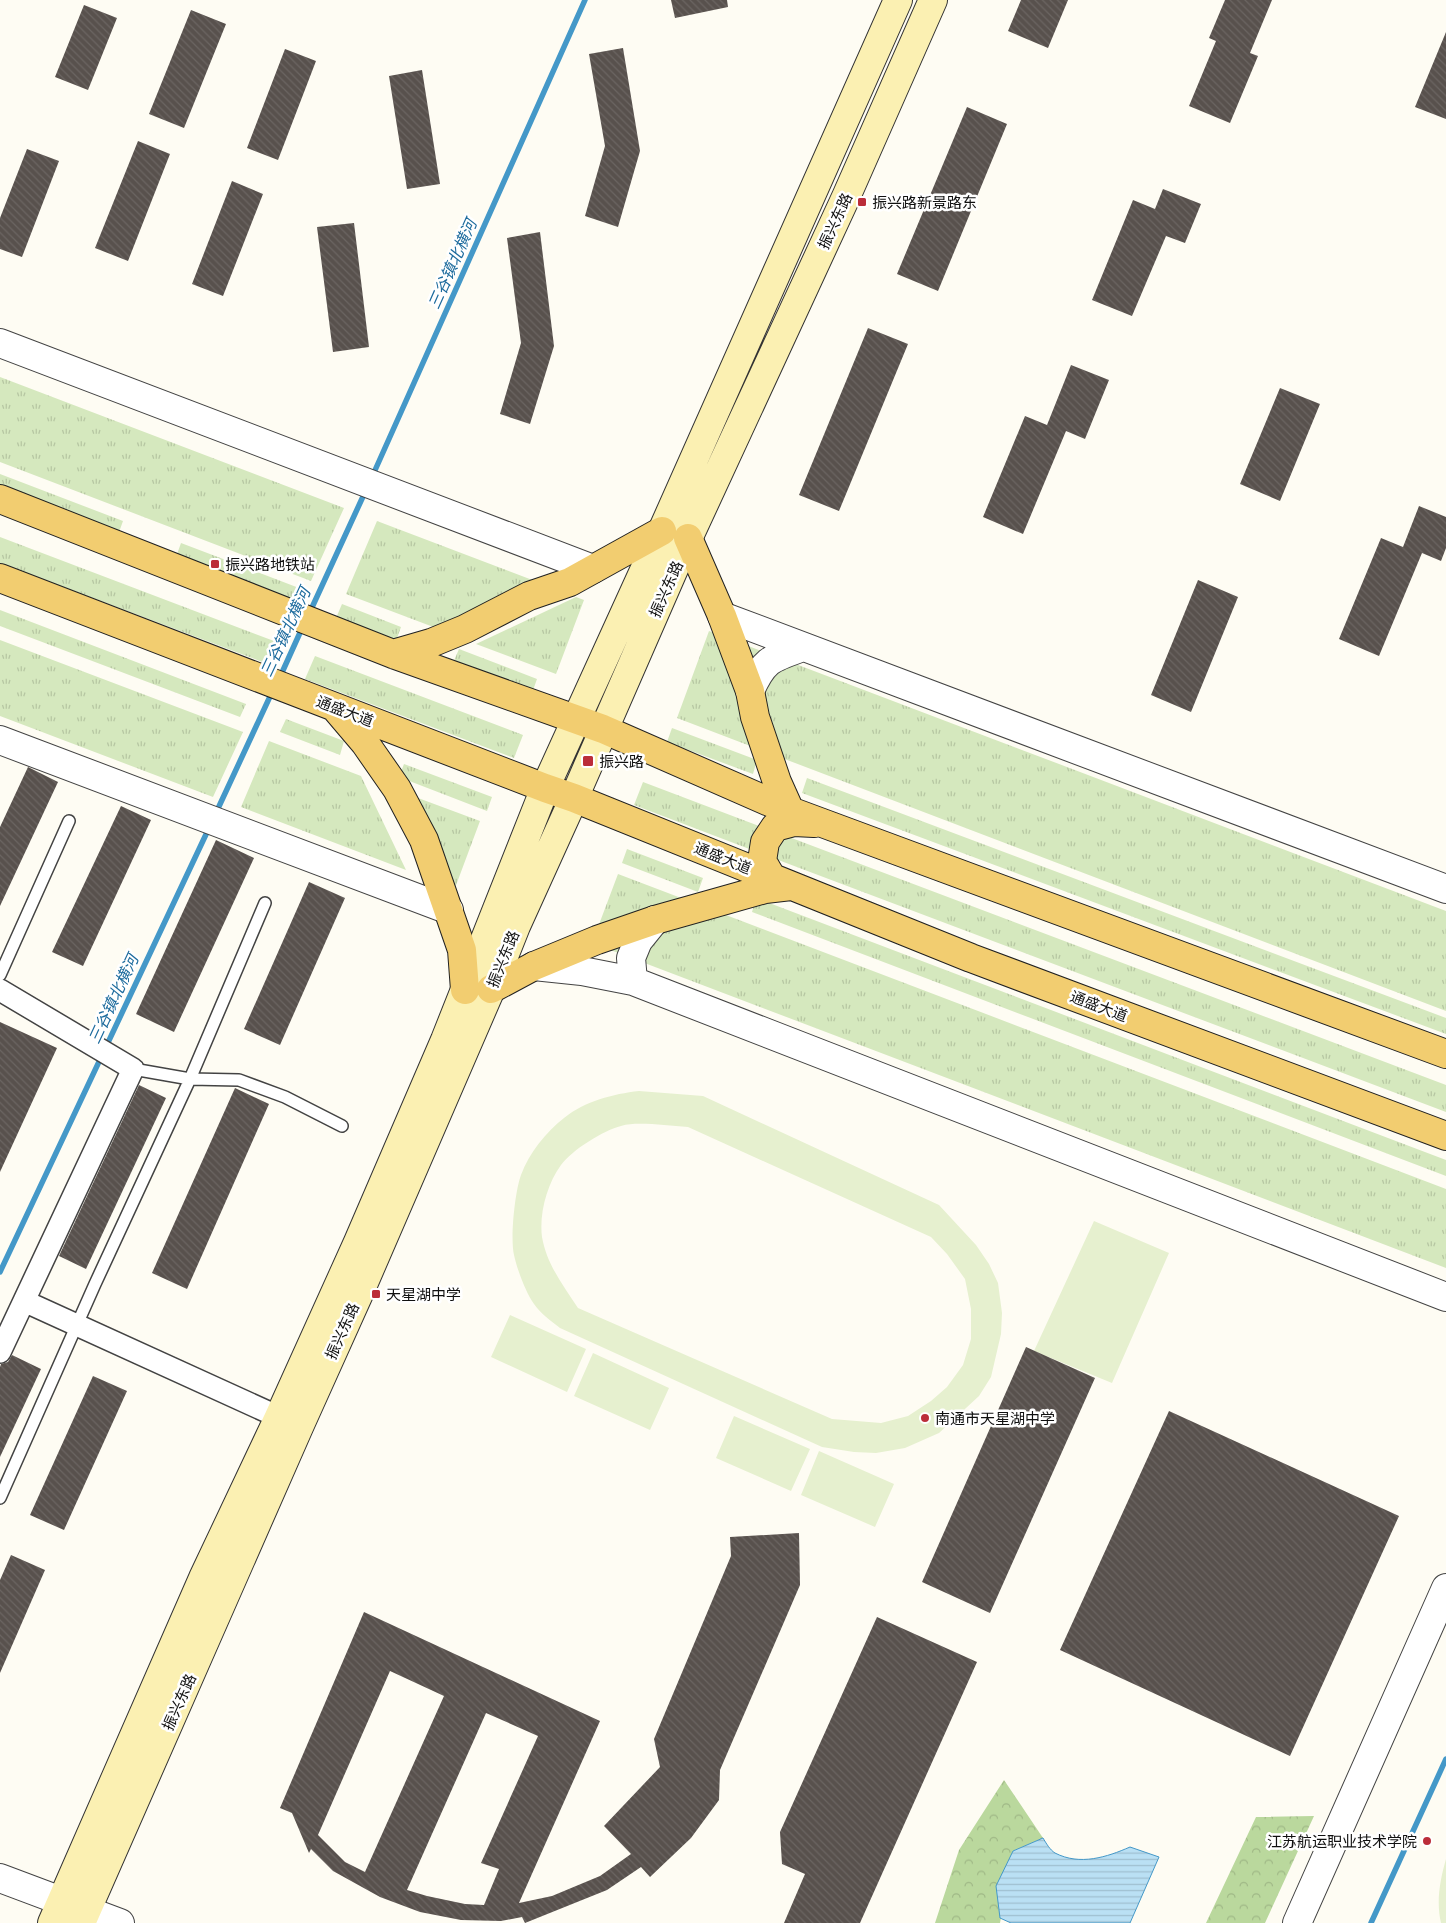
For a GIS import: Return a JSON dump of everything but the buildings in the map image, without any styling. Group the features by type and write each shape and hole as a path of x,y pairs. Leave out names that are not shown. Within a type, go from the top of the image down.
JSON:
{"main road":[{"name":"振兴东路","path":"478,989 545,788 578,719 898,0"},
{"name":"振兴东路","path":"84,1917 289,1422 358,1242 445,1040 516,926 688,538 846,198 933,0"},
{"path":"0,499 324,628 603,728 790,811 1446,1054"},
{"path":"393,654 431,643 465,629 529,596 570,582 662,531"},
{"path":"688,538 722,616 750,691 755,717 774,772 790,811"},
{"name":"通盛大道","path":"0,578 574,798 971,958 1446,1136"},
{"path":"335,707 365,742 397,789 424,840 462,950 478,989 597,940 655,920 765,889 782,882 762,861 766,842 775,827 794,822 826,824"},
{"name":"振兴东路","path":"57,1912 203,1578 289,1422"}],"street":[{"path":"0,343 593,569"},
{"path":"722,616 1446,889"},
{"path":"750,691 759,671 774,657 803,647"},
{"path":"0,740 449,910"},
{"path":"633,981 631,958 638,941 655,920"},
{"path":"534,966 582,971 633,981 1446,1297"},
{"path":"0,990 133,1069 0,1352"},
{"path":"24,1301 289,1422"},
{"path":"1297,1923 1446,1588"},
{"path":"0,1878 57,1912 120,1923"}],"lane":[{"path":"0,975 69,821"},
{"path":"0,1498 190,1079 265,904"},
{"path":"133,1069 190,1079 239,1080 285,1097 342,1126"}],"green space":[{"path":"0,377 344,508 311,581 0,462"},
{"path":"0,474 123,521 118,535 0,491"},
{"path":"377,521 535,581 436,628 346,594"},
{"path":"0,537 274,641 265,663 0,563"},
{"path":"181,543 299,588 293,602 176,557"},
{"path":"576,597 584,600 556,674 476,644"},
{"path":"342,604 401,627 396,641 336,618"},
{"path":"0,610 246,704 240,717 0,626"},
{"path":"709,631 1446,911 1446,1011 677,718"},
{"path":"0,640 243,732 213,797 0,716"},
{"path":"459,649 537,679 532,693 453,663"},
{"path":"315,656 523,735 514,758 305,679"},
{"path":"286,719 344,741 340,755 280,732"},
{"path":"672,728 757,760 753,774 667,742"},
{"path":"269,741 361,776 406,870 241,807"},
{"path":"404,764 492,797 487,811 399,777"},
{"path":"807,778 1446,1018 1446,1034 802,793"},
{"path":"643,782 759,826 752,850 634,805"},
{"path":"410,795 480,821 455,888"},
{"path":"781,834 1446,1085 1446,1112 773,858"},
{"path":"627,849 703,878 698,892 622,863"},
{"path":"618,874 1446,1189 1446,1268 592,943"},
{"path":"756,898 1446,1160 1446,1176 752,912"},
{"path":"639,1091 703,1096 939,1205 976,1245 989,1264 998,1283 1002,1313 1001,1334 991,1377 979,1396 939,1433 905,1448 876,1453 822,1447 560,1328 546,1317 536,1307 528,1294 514,1255 514,1215 521,1175 539,1144 564,1118 590,1103 609,1096","holes":["636,1124 688,1127 931,1237 947,1254 965,1279 971,1309 971,1339 963,1365 947,1387 931,1401 908,1416 881,1423 832,1419 578,1308 552,1266 542,1237 543,1209 548,1190 556,1173 566,1159 580,1147 614,1128"]},
{"path":"1094,1221 1169,1253 1112,1383 1034,1351"},
{"path":"510,1315 586,1349 567,1392 491,1357"},
{"path":"593,1353 669,1388 650,1430 574,1396"},
{"path":"734,1416 810,1449 791,1491 716,1458"},
{"path":"819,1451 894,1484 875,1527 801,1495"},
{"path":"1004,1780 1043,1838 1013,1851 1000,1923 935,1923 959,1850"},
{"path":"1314,1816 1265,1923 1206,1923 1256,1817"},
{"path":"1446,1859 1446,1923 1441,1923 1439,1891"}],"water":[{"path":"1043,1838 1055,1853 1074,1859 1103,1857 1130,1847 1159,1857 1130,1923 1011,1923 1000,1918 996,1886 1013,1851"}],"waterway":[{"name":"三谷镇北横河","path":"372,477 585,0"},
{"name":"三谷镇北横河","path":"309,614 366,490"},
{"name":"三谷镇北横河","path":"280,677 303,626"},
{"name":"三谷镇北横河","path":"215,815 273,690"},
{"name":"三谷镇北横河","path":"0,1272 209,828"},
{"path":"1371,1923 1446,1759"}],"place":[{"name":"振兴路新景路东","path":"862,202"},
{"name":"振兴路地铁站","path":"215,564"},
{"name":"振兴路","path":"588,761"},
{"name":"天星湖中学","path":"376,1294"},
{"name":"南通市天星湖中学","path":"925,1418"},
{"name":"江苏航运职业技术学院","path":"1427,1841"}]}
